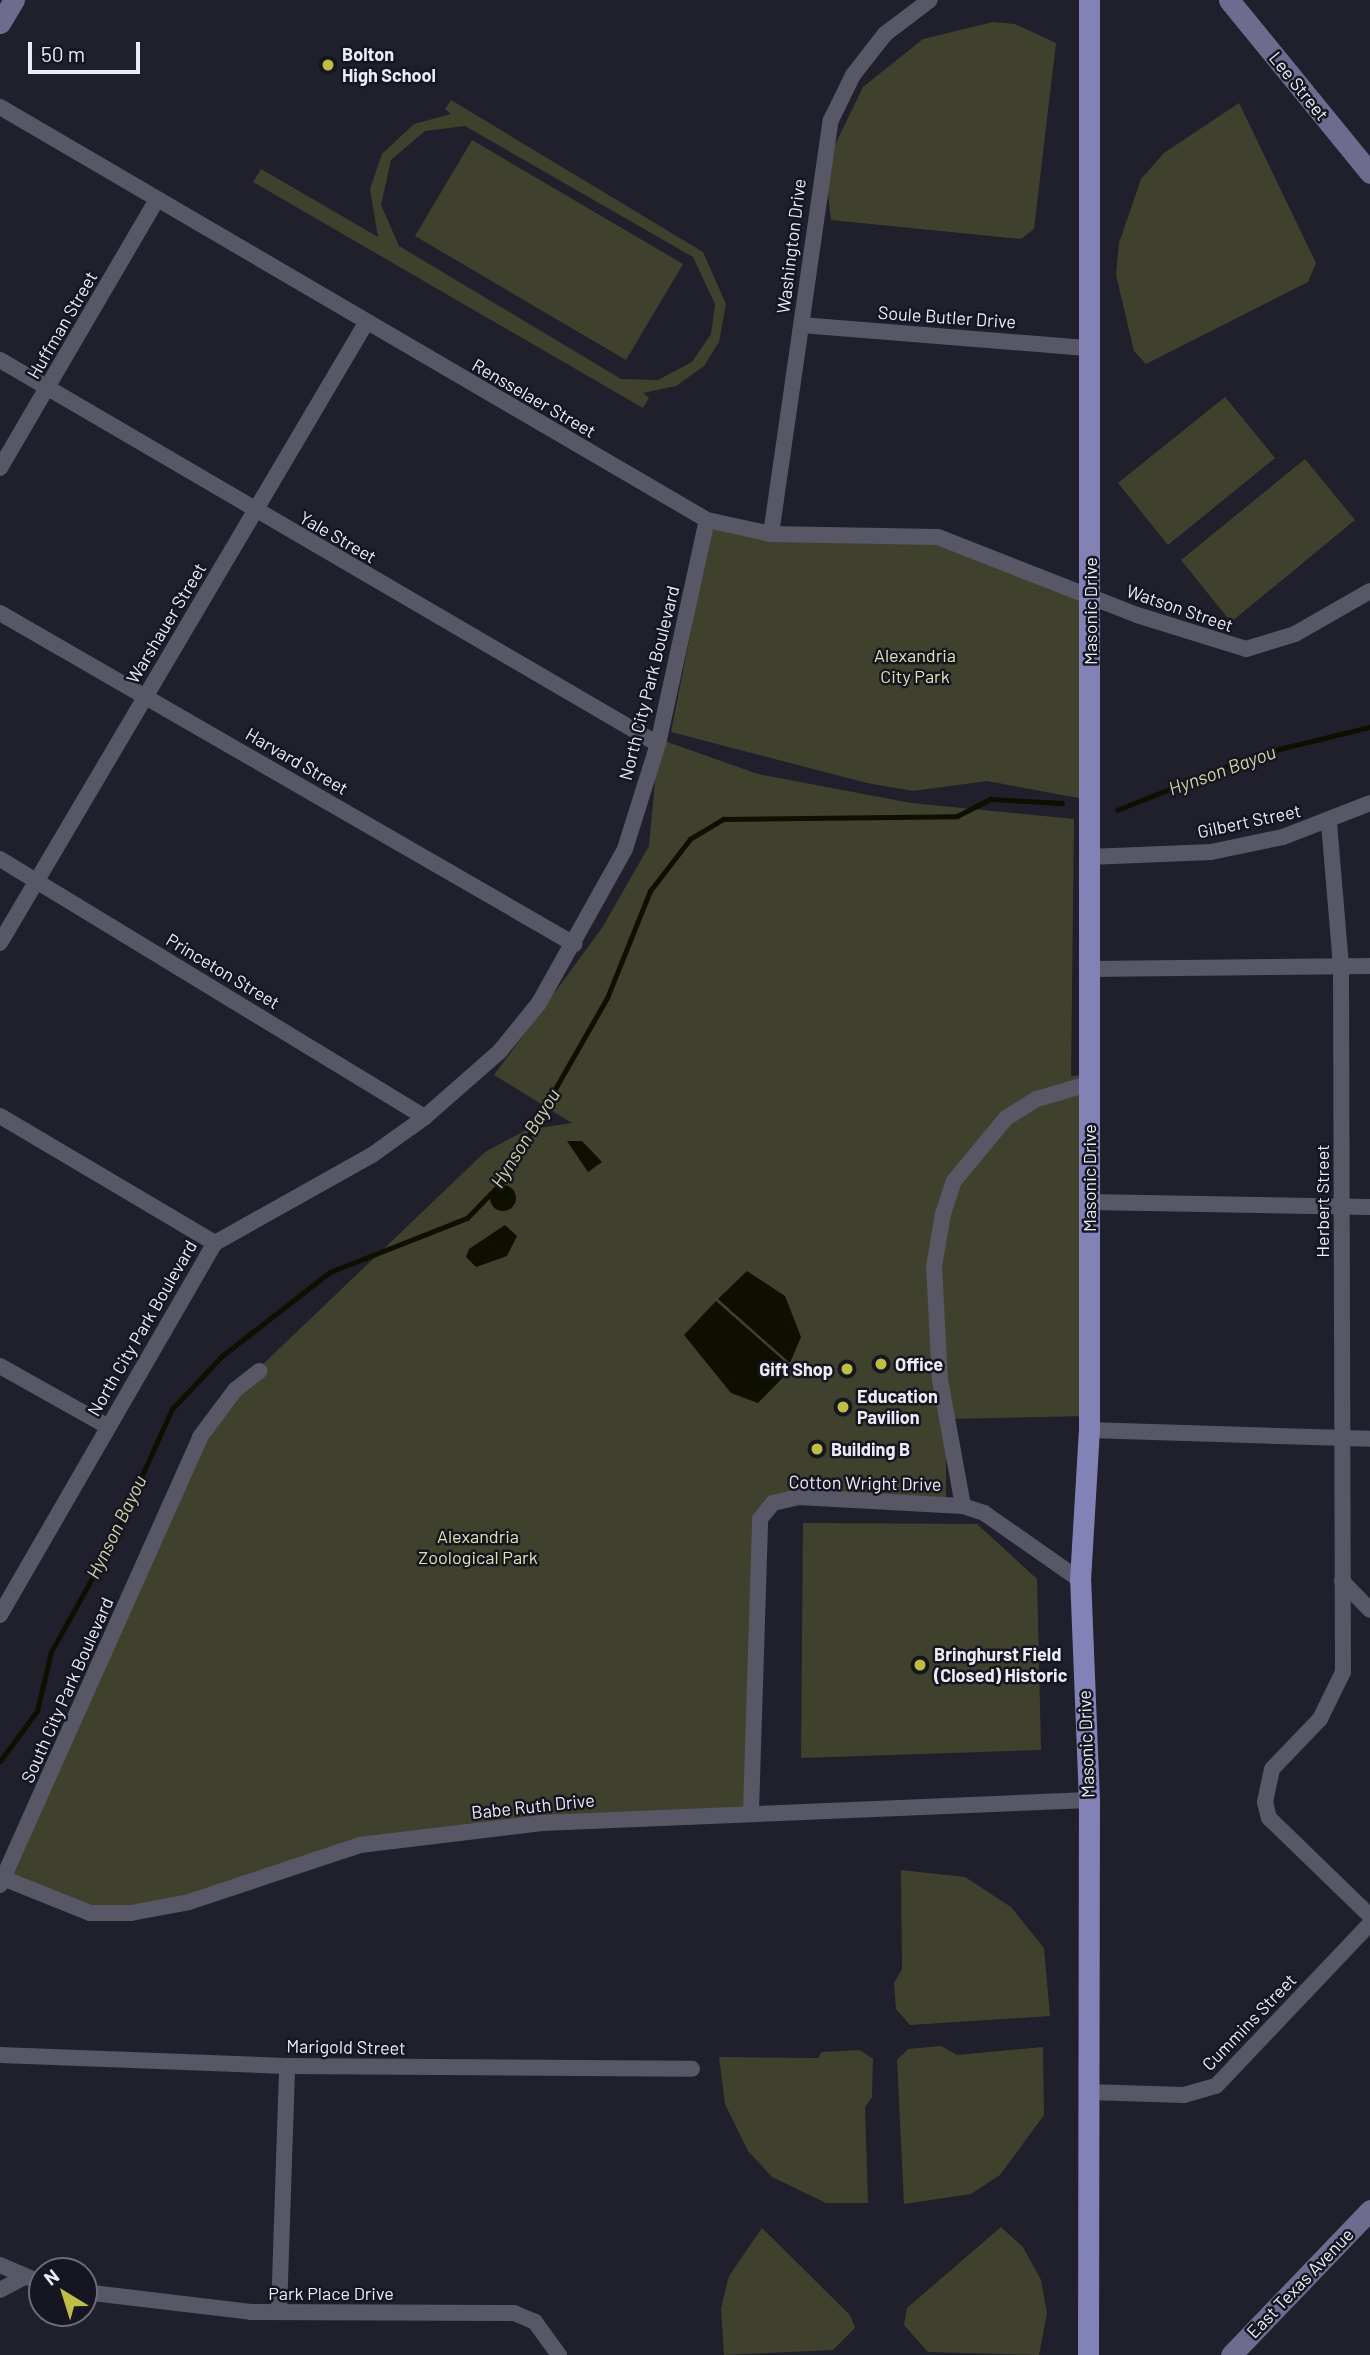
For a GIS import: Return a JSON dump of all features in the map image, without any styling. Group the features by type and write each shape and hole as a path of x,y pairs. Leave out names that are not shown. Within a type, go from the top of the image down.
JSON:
{"main road":[{"name":"Masonic Drive","path":"1088,2355 1089,1800 1080,1580 1089,1430 1089,0"}],"street":[{"path":"0,23 14,0"},
{"name":"Washington Drive","path":"771,534 831,120 853,75 885,34 930,0"},
{"name":"Lee Street","path":"1235,2 1370,173"},
{"name":"Rensselaer Street","path":"0,107 156,201 707,520 771,534 938,537 1091,596"},
{"name":"Huffman Street","path":"0,468 156,201"},
{"name":"Warshauer Street","path":"0,943 366,323"},
{"name":"Soule Butler Drive","path":"802,325 1089,348"},
{"name":"Yale Street","path":"0,360 658,744"},
{"name":"North City Park Boulevard","path":"0,1615 215,1243 372,1155 425,1117 500,1051 539,1003 625,849 658,744 707,520"},
{"name":"Watson Street","path":"1091,596 1246,649 1295,634 1370,591"},
{"name":"Harvard Street","path":"0,613 574,944"},
{"name":"Gilbert Street","path":"1089,857 1212,852 1329,822 1370,803"},
{"name":"Herbert Street","path":"1329,822 1341,966 1343,1672 1334,1699 1272,1769 1265,1802 1269,1818 1370,1916"},
{"name":"Princeton Street","path":"0,859 425,1117"},
{"path":"1089,969 1370,966"},
{"path":"963,1506 940,1380 934,1267 943,1214 954,1181 1006,1118 1037,1098 1088,1084"},
{"path":"0,1115 215,1243"},
{"path":"1089,1202 1370,1207"},
{"path":"0,1366 107,1426"},
{"name":"South City Park Boulevard","path":"1,1881 200,1437 235,1390 259,1371"},
{"path":"1089,1430 1370,1439"},
{"name":"Cotton Wright Drive","path":"751,1811 765,1510 798,1497 963,1506 984,1513 1080,1580"},
{"path":"1342,1581 1370,1610"},
{"name":"Babe Ruth Drive","path":"1,1881 90,1913 131,1913 189,1902 360,1845 542,1823 751,1811 1089,1800"},
{"name":"Cummins Street","path":"1088,2092 1184,2095 1216,2086 1370,1924"},
{"name":"Marigold Street","path":"0,2055 288,2067 692,2069"},
{"path":"279,2312 288,2067"},
{"name":"East Texas Avenue","path":"1231,2355 1370,2210"},
{"path":"0,2265 21,2280 28,2281"},
{"path":"0,2290 21,2280"},
{"name":"Park Place Drive","path":"98,2294 169,2306 279,2312 514,2313 535,2322 559,2355"}],"green space":[{"path":"993,22 1015,24 1056,43 1034,229 1021,239 831,220 826,178 832,151 863,87 923,39"},
{"path":"451,100 703,252 726,304 719,342 704,366 676,386 643,393 649,398 643,408 253,182 261,169 378,237 370,189 382,154 414,124 451,114 445,109","holes":["465,126 693,257 715,304 711,334 692,362 658,380 621,379 399,246 381,205 391,160 425,131"]},
{"path":"1239,103 1316,263 1308,282 1146,364 1134,351 1116,275 1119,243 1141,179 1164,153"},
{"path":"472,140 683,264 626,360 415,236"},
{"path":"1225,397 1275,458 1168,545 1118,483"},
{"path":"1305,459 1355,520 1231,622 1181,560"},
{"name":"Alexandria City Park","path":"711,529 936,542 1090,597 1089,800 987,781 913,791 867,783 671,732"},
{"name":"Alexandria Zoological Park","path":"659,739 758,774 911,803 1074,819 1071,1076 1082,1075 1088,1416 946,1419 946,1498 796,1496 764,1510 750,1810 361,1844 191,1900 90,1912 1,1871 168,1507 236,1390 485,1152 526,1130 572,1123 494,1075 602,928 649,846"},
{"name":"Bringhurst Field (Closed) Historic","path":"803,1523 977,1524 1037,1579 1041,1750 801,1758"},
{"path":"901,1870 965,1877 1011,1907 1044,1948 1050,2016 910,2025 896,2009 894,1983 902,1969"},
{"path":"941,2046 957,2055 1043,2047 1044,2115 1000,2175 971,2194 904,2204 897,2060 908,2049"},
{"path":"860,2050 873,2059 872,2097 865,2107 868,2203 826,2203 772,2177 748,2151 725,2104 719,2057 818,2058 822,2052"},
{"path":"1001,2227 1023,2247 1041,2280 1047,2313 1039,2355 928,2352 904,2325 907,2308"},
{"path":"762,2228 850,2315 855,2328 833,2350 724,2355 721,2308 729,2276"}],"shaded area":[{"path":"567,1141 582,1141 602,1162 588,1172"},
{"path":"503,1185 513,1188 516,1198 513,1208 503,1211 493,1208 490,1198 493,1188"},
{"path":"505,1225 517,1236 507,1256 476,1267 466,1257 469,1249"},
{"path":"747,1271 785,1296 801,1337 790,1363 718,1299"},
{"path":"716,1301 792,1368 758,1403 731,1393 684,1335"}],"waterway":[{"name":"Hynson Bayou","path":"1117,810 1255,755 1370,727"},
{"name":"Hynson Bayou","path":"0,1761 37,1711 51,1652 109,1548 172,1409 222,1356 330,1272 467,1218 502,1182 607,998 650,891 690,839 723,819 957,816 991,799 1062,803"}],"place":[{"name":"Bolton High School","path":"328,65"},
{"name":"Office","path":"881,1364"},
{"name":"Gift Shop","path":"847,1369"},
{"name":"Education Pavilion","path":"843,1407"},
{"name":"Building B","path":"817,1449"},
{"name":"Bringhurst Field (Closed) Historic","path":"920,1665"}]}
